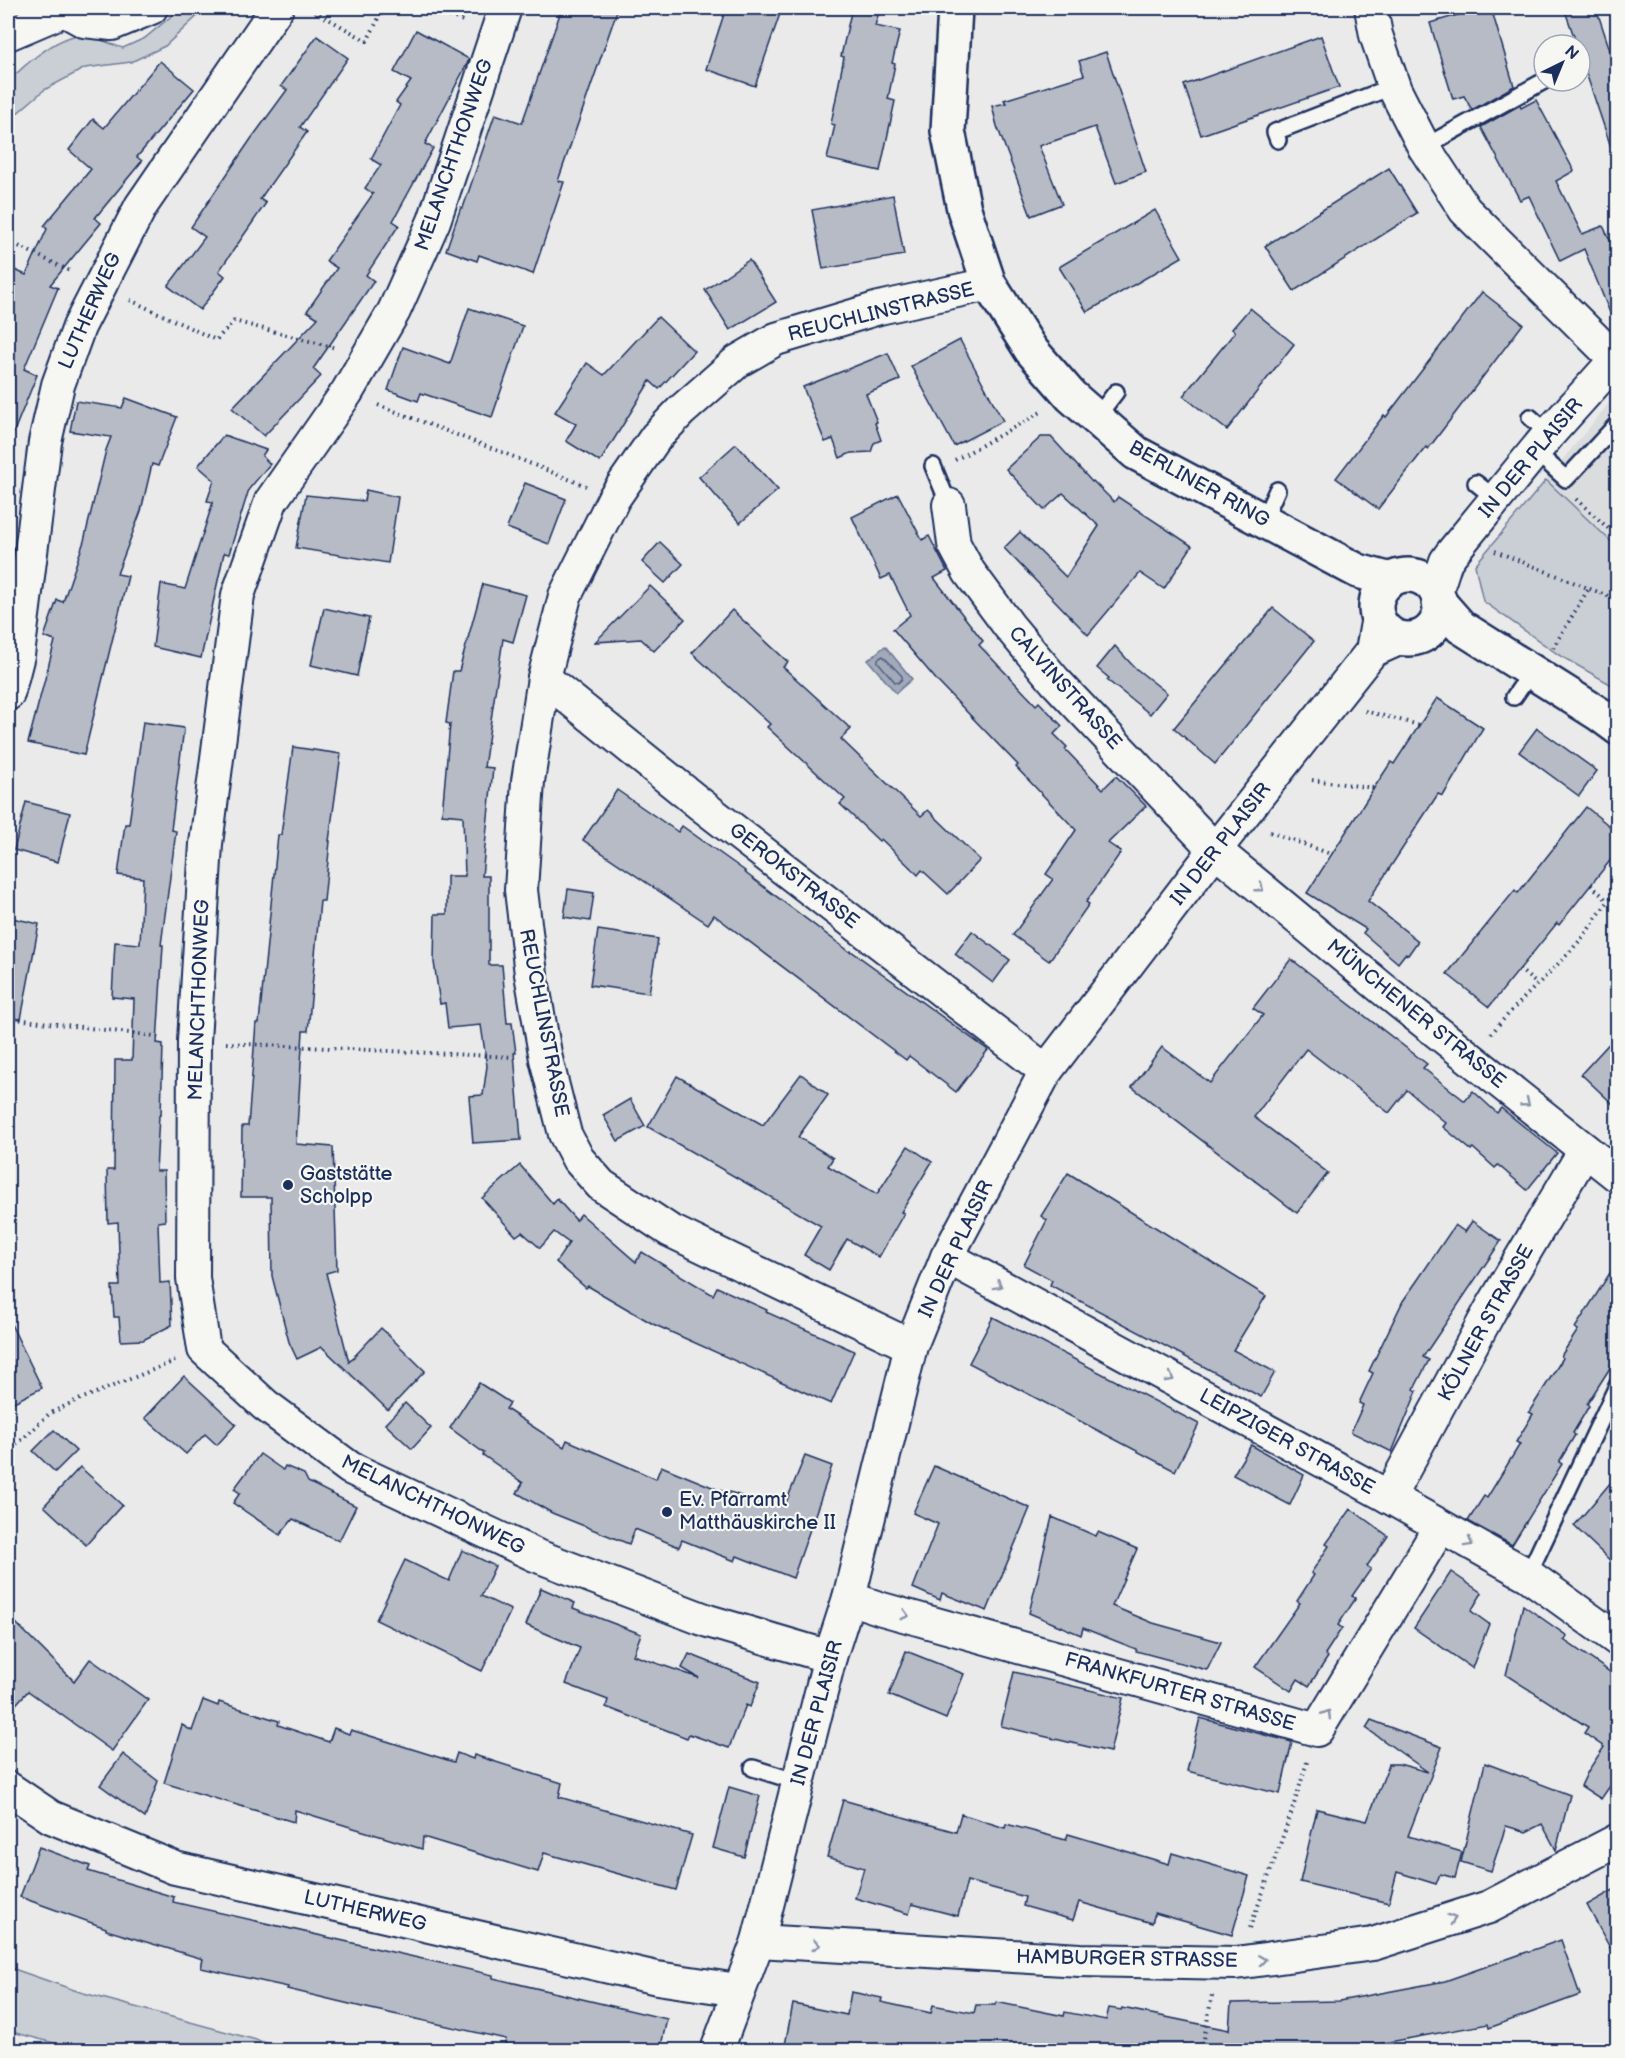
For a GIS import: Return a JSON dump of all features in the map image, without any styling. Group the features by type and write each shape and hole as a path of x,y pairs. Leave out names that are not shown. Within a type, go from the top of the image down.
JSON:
{"street":[{"path":"8,34 67,9 84,21 112,24 151,8"},
{"name":"LUTHERWEG","path":"8,694 18,655 47,430 58,385 79,327 141,206 278,8"},
{"name":"BERLINER RING","path":"955,8 948,131 964,209 989,284 1031,350 1071,396 1136,453 1358,571 1414,607 1599,714 1617,728"},
{"path":"1371,8 1376,35 1394,86 1427,160 1510,264 1616,358"},
{"name":"MELANCHTHONWEG","path":"501,20 434,221 394,310 347,392 271,501 238,595 206,844 194,1041 193,1278 204,1349 265,1405 359,1473 536,1555 708,1621 830,1657"},
{"name":"REUCHLINSTRASSE","path":"911,1346 669,1230 601,1185 578,1159 565,1134 546,1059 531,974 521,890 528,781 544,678 565,596 614,498 656,437 681,411 738,361 776,339 879,308 989,284"},
{"name":"IN DER PLAISIR","path":"717,2050 758,1941 830,1657 849,1598 911,1346 947,1257 1046,1071 1284,762 1414,607 1486,491 1538,434 1616,358"},
{"name":"CALVINSTRASSE","path":"949,505 954,544 969,572 1009,626 1055,681 1160,784 1215,850"},
{"name":"GEROKSTRASSE","path":"544,678 700,804 1046,1071"},
{"name":"MÜNCHENER STRASSE","path":"1215,850 1383,989 1617,1176"},
{"name":"KÖLNER STRASSE","path":"1389,1497 1491,1309 1585,1149"},
{"name":"LEIPZIGER STRASSE","path":"947,1257 1528,1575 1617,1640"},
{"name":"FRANKFURTER STRASSE","path":"849,1598 1317,1730 1378,1645 1440,1527"},
{"name":"LUTHERWEG","path":"8,1788 51,1817 174,1868 657,1978 738,1990"},
{"name":"HAMBURGER STRASSE","path":"758,1941 1080,1960 1236,1963 1314,1946 1373,1944 1489,1906 1617,1840"}],"lane":[{"path":"1278,140 1275,132 1394,86"},
{"path":"1427,160 1532,89"},
{"path":"1096,418 1116,392"},
{"path":"1538,434 1566,479 1617,423"},
{"path":"933,466 949,505"},
{"path":"1263,520 1277,490"},
{"path":"1528,1575 1617,1384"},
{"path":"753,1768 798,1782"}],"path":[{"path":"308,8 367,41 384,8"},
{"path":"427,8 501,20"},
{"path":"8,241 71,271"},
{"path":"99,286 216,340 234,321 368,356"},
{"path":"376,405 499,451 614,498"},
{"path":"949,505 955,459 1045,410"},
{"path":"1570,493 1617,537"},
{"path":"1488,549 1617,600"},
{"path":"1532,674 1589,588"},
{"path":"1338,695 1355,708 1419,725"},
{"path":"1284,762 1306,779 1374,788"},
{"path":"1244,814 1263,829 1331,854"},
{"path":"1591,885 1608,901"},
{"path":"1471,1059 1505,1016 1576,944 1617,891"},
{"path":"1519,969 1537,984"},
{"path":"8,1018 194,1041"},
{"path":"258,1044 546,1059"},
{"path":"8,1453 49,1414 73,1402 147,1373"},
{"path":"1236,1963 1291,1814 1317,1730"},
{"path":"1202,2050 1212,1994"}],"shaded area":[{"path":"181,8 206,8 165,46 131,62 85,68 44,90 8,121 8,82 50,47 69,37 82,35 123,48 145,38"},
{"path":"1617,394 1617,688 1559,655 1483,601 1475,565"},
{"path":"1546,480 1617,547 1617,688 1559,655 1483,601 1475,565"},
{"path":"8,1967 80,1992 293,2050 81,2050 8,2031"}],"water":[{"path":"885,646 912,679 896,693 868,660"}],"building":[{"path":"562,8 618,8 558,181 564,182 533,274 479,255 477,261 446,250 495,114 522,123"},
{"path":"726,8 782,8 755,86 706,69"},
{"path":"852,8 880,8 875,26 900,31 892,63 895,64 888,99 895,101 880,171 827,159 835,125 831,124 844,57 841,56"},
{"path":"1482,8 1491,8 1514,86 1472,110 1464,96 1453,99 1430,23"},
{"path":"1564,8 1596,8 1617,71 1617,153 1613,153 1592,91 1592,33 1573,33"},
{"path":"416,30 469,59 425,144 433,148 393,221 399,225 366,275 374,281 313,369 321,376 264,436 232,408 318,318 307,311 337,268 326,261 373,194 365,188 381,165 371,159 400,105 396,102 411,81 394,72"},
{"path":"317,36 348,58 300,127 307,132 260,199 266,203 219,271 225,276 200,310 168,286 205,237 191,227 287,90 281,86"},
{"path":"1321,36 1339,87 1201,135 1184,85"},
{"path":"1106,52 1146,172 1116,183 1095,127 1039,146 1062,204 1031,216 997,126 992,106 1006,103 1004,100 1084,75 1079,61"},
{"path":"160,61 194,89 137,157 142,161 95,218 101,223 50,285 58,288 24,369 37,375 8,446 8,267 26,275 47,229 44,226 91,169 69,150 93,119 104,128"},
{"path":"1536,100 1574,171 1556,181 1582,234 1603,226 1617,254 1617,330 1584,249 1560,261 1529,196 1520,200 1481,127 1520,105 1521,108"},
{"path":"1389,168 1417,213 1294,291 1265,246"},
{"path":"893,195 904,255 823,269 812,210"},
{"path":"1155,210 1182,257 1087,312 1059,267"},
{"path":"749,260 776,302 730,330 705,290"},
{"path":"1482,292 1523,324 1428,449 1426,447 1378,509 1336,478"},
{"path":"469,308 523,326 492,417 421,393 418,401 388,390 403,347 450,364"},
{"path":"1250,308 1294,344 1227,430 1183,396 1235,332 1232,329"},
{"path":"658,317 694,351 659,389 650,381 600,462 566,441 576,424 555,412 587,363 604,375"},
{"path":"960,340 1003,421 954,446 911,366"},
{"path":"888,353 900,380 866,394 881,440 874,443 871,452 851,453 840,458 833,439 825,442 803,387"},
{"path":"126,398 177,417 158,466 152,464 141,511 117,574 128,576 84,755 28,743 55,641 44,637 57,600 63,602 84,541 111,437 70,431 76,401 122,408"},
{"path":"224,435 266,450 262,456 270,464 249,489 229,554 224,553 201,658 153,647 161,584 185,589 213,502 207,501 214,480 198,466"},
{"path":"1041,437 1051,437 1092,482 1114,502 1118,497 1192,546 1164,589 1140,573 1088,635 1004,548 1020,532 1066,577 1099,526 1063,493 1044,510 1006,469"},
{"path":"736,444 778,490 740,523 699,477"},
{"path":"525,483 566,499 549,544 507,528"},
{"path":"366,490 398,497 388,563 296,548 306,495 364,501"},
{"path":"898,494 922,540 929,536 947,571 934,578 983,641 979,645 1036,705 1039,702 1062,726 1054,734 1103,789 1116,776 1146,806 1108,843 1121,852 1086,902 1089,904 1049,961 1013,935 1053,879 1046,874 1076,830 1016,767 1018,765 939,683 893,629 910,615 890,575 881,579 852,517"},
{"path":"660,542 683,564 665,583 642,562"},
{"path":"483,584 526,595 513,642 503,639 484,767 493,768 482,876 489,876 489,965 502,965 507,1023 512,1023 521,1140 473,1143 469,1096 483,1095 487,1066 481,1025 448,1028 445,1003 440,1004 434,962 435,914 447,914 447,876 465,876 463,816 442,814 450,724 446,723 453,671 459,671"},
{"path":"650,586 685,619 654,651 641,639 595,642"},
{"path":"324,608 369,618 357,676 311,665"},
{"path":"1273,608 1314,641 1215,764 1174,728"},
{"path":"732,610 788,662 783,667 851,729 841,739 921,816 928,810 980,860 948,894 922,870 918,875 881,839 879,841 840,804 845,799 767,727 770,724 692,653"},
{"path":"1115,646 1134,667 1167,693 1150,714 1107,680 1109,678 1097,668"},
{"path":"1437,698 1483,728 1443,796 1438,794 1368,901 1418,941 1408,955 1405,954 1398,963 1363,933 1366,929 1307,893 1391,762 1394,764"},
{"path":"143,722 184,728 171,830 176,831 161,945 163,945 157,1043 163,1044 161,1115 159,1115 156,1171 164,1171 165,1221 158,1222 160,1283 170,1282 172,1325 143,1340 121,1341 119,1317 114,1317 112,1286 120,1286 118,1222 108,1223 107,1170 114,1170 115,1060 132,1060 134,999 112,997 115,942 140,944 143,878 118,875 125,824 129,824"},
{"path":"1537,728 1597,771 1579,796 1519,752"},
{"path":"293,747 341,754 329,841 324,901 320,901 308,1031 303,1031 296,1144 333,1147 337,1270 326,1273 349,1362 381,1328 425,1371 388,1410 322,1347 297,1359 289,1342 272,1276 271,1197 241,1197 242,1126 248,1126 256,1023 259,1023 278,835 281,835"},
{"path":"617,790 678,832 682,826 745,871 850,952 988,1050 956,1092 909,1056 906,1060 714,915 708,924 583,840"},
{"path":"26,802 70,813 58,862 14,850"},
{"path":"1586,807 1617,832 1617,852 1489,1007 1447,974 1515,890 1518,893"},
{"path":"568,889 594,893 590,921 564,917"},
{"path":"8,917 39,924 21,1019 8,1018"},
{"path":"598,930 658,939 649,993 590,985"},
{"path":"972,931 1010,960 993,983 955,954"},
{"path":"1291,959 1427,1064 1423,1068 1465,1101 1473,1091 1497,1113 1501,1108 1557,1153 1527,1190 1498,1165 1495,1168 1473,1148 1471,1150 1443,1127 1446,1123 1407,1090 1389,1113 1306,1049 1254,1117 1328,1173 1297,1213 1132,1087 1162,1047 1210,1083 1263,1015 1253,1008"},
{"path":"1617,1035 1617,1108 1581,1074"},
{"path":"801,1074 828,1095 798,1137 833,1158 828,1166 877,1194 908,1146 932,1162 901,1212 904,1213 879,1257 847,1239 829,1270 804,1255 821,1226 648,1127 677,1076 763,1125"},
{"path":"630,1099 645,1126 618,1141 603,1115"},
{"path":"520,1165 553,1204 557,1199 576,1220 581,1214 636,1262 642,1252 713,1295 717,1287 767,1310 766,1312 854,1351 831,1404 653,1324 588,1286 586,1288 556,1262 569,1243 554,1232 540,1248 522,1232 516,1236 482,1198"},
{"path":"1068,1173 1266,1296 1233,1350 1275,1372 1261,1397 1050,1285 1052,1280 1024,1265 1047,1220 1041,1216"},
{"path":"1472,1221 1501,1241 1423,1357 1429,1360 1414,1389 1417,1391 1392,1452 1351,1432 1363,1405 1359,1403 1373,1373 1369,1371 1403,1301 1455,1225 1465,1232"},
{"path":"1617,1262 1617,1357 1587,1404 1589,1406 1573,1433 1575,1435 1559,1462 1562,1464 1512,1545 1468,1521 1484,1496 1487,1498 1520,1444 1516,1442 1533,1414 1529,1412 1563,1358 1561,1356 1578,1330 1575,1328"},
{"path":"993,1317 1199,1424 1175,1471 969,1363"},
{"path":"8,1318 42,1388 8,1405"},
{"path":"184,1376 236,1424 217,1445 205,1434 186,1454 145,1418"},
{"path":"479,1383 510,1403 506,1409 564,1447 567,1440 656,1479 661,1466 729,1494 730,1492 757,1502 759,1497 784,1507 805,1456 832,1466 793,1578 737,1556 735,1561 682,1540 679,1547 635,1529 629,1544 552,1513 517,1493 523,1483 450,1428"},
{"path":"405,1403 431,1428 412,1449 385,1424"},
{"path":"54,1430 76,1451 55,1472 33,1451"},
{"path":"1251,1445 1304,1475 1290,1505 1233,1475"},
{"path":"260,1454 283,1470 285,1466 304,1474 308,1482 356,1506 339,1541 293,1519 280,1535 233,1503 240,1493 234,1489"},
{"path":"934,1466 1030,1508 987,1611 942,1593 940,1600 913,1588 938,1524 913,1513"},
{"path":"80,1467 122,1505 86,1545 44,1506"},
{"path":"1617,1475 1617,1567 1574,1526"},
{"path":"1351,1509 1388,1536 1367,1566 1371,1569 1352,1596 1356,1598 1338,1625 1342,1628 1325,1654 1328,1657 1309,1686 1298,1679 1291,1691 1255,1667 1300,1603 1297,1601 1314,1575 1311,1573 1329,1546 1326,1544"},
{"path":"1052,1517 1096,1536 1098,1532 1137,1549 1112,1606 1153,1623 1221,1642 1207,1670 1136,1651 1136,1649 1083,1628 1081,1635 1029,1613"},
{"path":"462,1550 495,1566 481,1596 511,1610 482,1671 376,1620 405,1560 449,1581"},
{"path":"1451,1572 1482,1593 1471,1611 1489,1624 1472,1668 1414,1628"},
{"path":"541,1588 575,1603 573,1608 641,1634 633,1655 699,1678 682,1668 689,1654 760,1682 750,1707 746,1705 729,1748 689,1734 687,1738 606,1707 608,1700 566,1684 580,1648 526,1625"},
{"path":"1523,1605 1567,1636 1564,1640 1617,1677 1617,1776 1601,1799 1581,1786 1604,1747 1584,1733 1588,1727 1506,1675"},
{"path":"8,1615 74,1681 90,1659 148,1700 112,1751 28,1691 8,1713"},
{"path":"906,1651 964,1674 946,1719 889,1695"},
{"path":"1014,1672 1123,1698 1110,1752 1001,1726"},
{"path":"203,1700 218,1706 219,1702 279,1721 278,1725 329,1742 334,1728 349,1734 351,1730 454,1762 457,1753 473,1759 474,1755 562,1783 559,1797 692,1835 676,1890 544,1853 538,1872 423,1837 422,1849 295,1810 294,1822 164,1783 182,1725 192,1731"},
{"path":"1200,1718 1292,1742 1280,1794 1187,1771"},
{"path":"1371,1720 1442,1747 1408,1836 1462,1852 1455,1878 1440,1874 1436,1884 1397,1872 1389,1903 1300,1882 1317,1809 1367,1821 1389,1764 1399,1764 1428,1772 1366,1728"},
{"path":"123,1754 158,1781 145,1818 100,1785"},
{"path":"1485,1763 1570,1795 1556,1850 1542,1824 1526,1832 1506,1826 1491,1871 1461,1862"},
{"path":"729,1787 760,1796 744,1857 713,1848"},
{"path":"843,1800 956,1832 961,1814 1005,1828 1006,1824 1066,1840 1068,1834 1169,1864 1172,1853 1249,1876 1232,1935 1155,1913 1152,1923 1079,1902 1073,1920 1023,1906 1025,1897 967,1881 958,1916 912,1904 909,1914 855,1898 864,1868 827,1857"},
{"path":"39,1847 90,1866 88,1871 174,1897 173,1902 493,1975 493,1978 667,2019 660,2050 530,2050 505,2044 506,2039 201,1968 203,1959 106,1930 106,1928 20,1897"},
{"path":"1617,1888 1617,1961 1587,1905"},
{"path":"1561,1940 1580,1995 1489,2028 1488,2024 1346,2050 784,2050 793,2004 847,2015 851,1992 882,1998 881,2002 931,2013 933,2005 974,2013 976,2005 995,2005 996,2002 1064,2016 1065,2012 1106,2020 1109,2008 1122,2010 1122,2008 1229,2030 1231,2003 1339,2001 1445,1981"}],"place":[{"name":"Gaststätte Scholpp","path":"288,1185"},
{"name":"Ev. Pfarramt Matthäuskirche II","path":"667,1512"}]}
